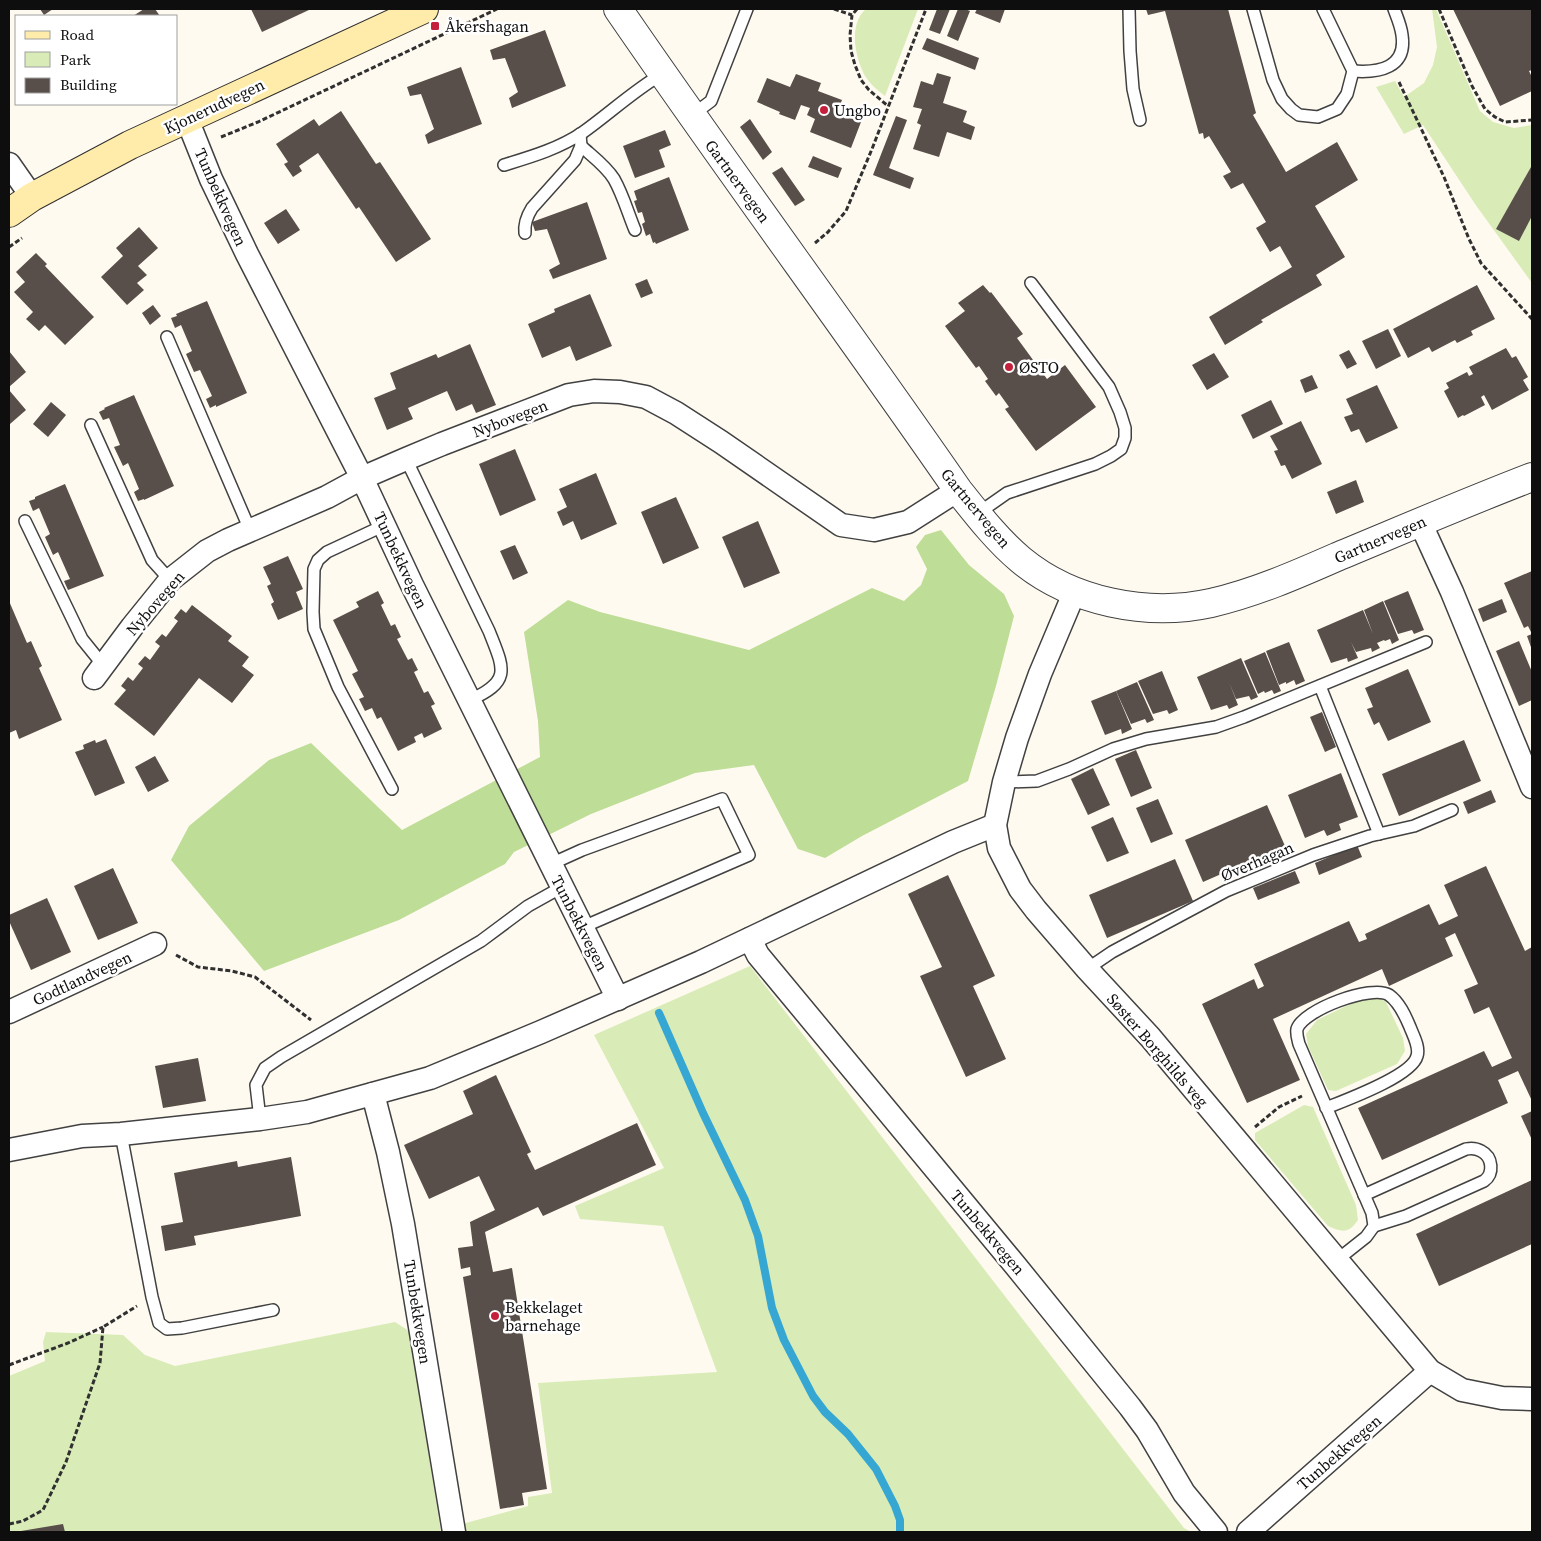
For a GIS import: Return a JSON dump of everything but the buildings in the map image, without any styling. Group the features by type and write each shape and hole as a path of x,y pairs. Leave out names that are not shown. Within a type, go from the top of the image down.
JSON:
{"main road":[{"name":"Kjonerudvegen","path":"9,213 32,197 130,146 424,9"}],"street":[{"name":"Gartnervegen","path":"618,9 691,116 795,259 958,490 977,514 1021,560 1075,592 1110,602 1138,607 1171,608 1211,603 1252,591 1532,477"},
{"name":"Tunbekkvegen","path":"187,119 211,179 247,254 362,478 412,585 618,999"},
{"path":"9,164 32,197"},
{"name":"Nybovegen","path":"98,672 149,604 170,580 208,551 250,530 327,497 362,478 442,444 569,395 594,391 620,392 646,397 676,413 842,525 874,530 908,522 958,490"},
{"path":"1420,522 1452,592 1532,786"},
{"name":"Søster Borghilds veg","path":"1075,592 1040,674 1017,738 1004,782 995,825 998,848 1020,889 1087,969 1150,1037 1430,1371 1462,1390 1502,1398 1532,1399"},
{"path":"9,1150 82,1136 121,1134 307,1112 430,1078 618,999 750,939 953,842 995,825"},
{"name":"Tunbekkvegen","path":"750,939 758,955 1130,1407 1147,1430 1184,1493 1216,1532"},
{"name":"Godtlandvegen","path":"9,1012 155,944"},
{"name":"Tunbekkvegen","path":"373,1094 388,1152 403,1224 454,1532"},
{"name":"Tunbekkvegen","path":"1248,1532 1430,1371"}],"lane":[{"path":"691,116 711,101 747,9"},
{"path":"1130,9 1130,51 1133,89 1140,120"},
{"path":"1253,9 1273,80 1282,99 1290,109 1299,115 1318,117 1337,109 1347,94 1352,70 1323,9"},
{"path":"1352,70 1366,72 1379,70 1391,66 1399,58 1403,48 1402,34 1394,9"},
{"path":"504,165 536,155 580,134 662,74"},
{"path":"524,233 524,226 532,208 575,160 581,146 580,134"},
{"path":"581,146 613,178 634,230"},
{"path":"977,514 1007,493 1087,467 1111,456 1121,448 1125,438 1125,428 1120,412 1108,387 1032,284"},
{"path":"167,336 250,530"},
{"path":"91,426 152,560 170,580"},
{"path":"406,459 489,631 500,659 501,678 487,692 470,700"},
{"path":"25,521 98,672"},
{"path":"385,525 327,552 318,560 314,569 313,612 314,629 338,687 392,789"},
{"path":"1004,782 1037,781 1121,746 1146,739 1216,727 1426,642"},
{"path":"1320,686 1379,834"},
{"path":"551,864 582,850 722,799 749,855 583,928"},
{"name":"Øverhagan","path":"1087,969 1125,945 1226,891 1313,855 1370,836 1414,826 1452,810"},
{"path":"260,1119 256,1085 265,1068 481,941 528,906 562,887"},
{"path":"1326,1108 1384,1083 1406,1071 1414,1062 1418,1054 1413,1036 1397,1002 1388,995 1381,992 1356,995 1312,1014 1302,1021 1297,1029 1299,1044 1326,1108 1372,1213 1374,1226"},
{"path":"121,1134 152,1297 159,1323 167,1329 182,1328 274,1310"},
{"path":"1338,1260 1366,1238 1374,1226 1406,1216 1484,1181 1490,1174 1491,1164 1480,1150 1466,1149 1364,1194"}],"path":[{"path":"199,147 258,122 497,9"},
{"path":"834,9 852,15"},
{"path":"857,9 852,15 850,35 851,51 855,64 861,80 869,90 888,106"},
{"path":"795,259 828,232 846,211 926,9"},
{"path":"1439,9 1472,86 1485,109 1505,122 1532,120"},
{"path":"1391,66 1444,177 1469,239 1481,263 1532,319"},
{"path":"9,247 23,237"},
{"path":"155,944 198,966 232,971 255,978 326,1031"},
{"path":"1239,1143 1279,1107 1318,1089"},
{"path":"9,1365 68,1344 103,1327 152,1297"},
{"path":"9,1524 23,1521 43,1510 47,1502 66,1462 100,1363 103,1327"}],"green space":[{"path":"866,9 918,9 885,96 865,76 856,51 855,32 857,23 860,15"},
{"path":"1432,9 1436,9 1480,111 1493,122 1514,128 1532,125 1532,283 1475,204 1423,125 1404,134 1376,87 1395,81 1404,97 1424,83 1433,65 1437,47"},
{"path":"941,530 969,565 1004,594 1014,616 968,781 862,836 825,858 798,849 754,765 695,773 591,814 514,852 505,864 399,920 264,971 171,860 189,826 269,760 311,743 402,830 540,757 538,721 524,632 568,600 600,612 749,650 872,588 904,601 921,585 927,569 916,547 925,535"},
{"path":"750,966 1184,1528 1191,1532 463,1532 462,1524 528,1506 528,1497 552,1493 538,1383 717,1372 663,1226 580,1219 575,1206 664,1168 594,1035"},
{"path":"1370,997 1385,1000 1403,1038 1405,1051 1397,1064 1336,1091 1328,1090 1308,1046 1306,1034 1317,1020"},
{"path":"1304,1105 1313,1107 1356,1205 1358,1220 1349,1229 1342,1231 1328,1226 1255,1140 1255,1133"},
{"path":"395,1322 409,1331 441,1532 9,1532 9,1376 45,1361 43,1342 46,1332 123,1335 145,1355 175,1366"}],"waterway":[{"path":"659,1013 703,1113 745,1200 758,1236 772,1308 784,1340 813,1396 825,1412 848,1434 876,1469 895,1506 900,1520 900,1532"}],"place":[{"name":"Åkershagan","path":"435,26"},
{"name":"Ungbo","path":"824,110"},
{"name":"ØSTO","path":"1009,367"},
{"name":"Bekkelaget barnehage","path":"495,1316"}]}
